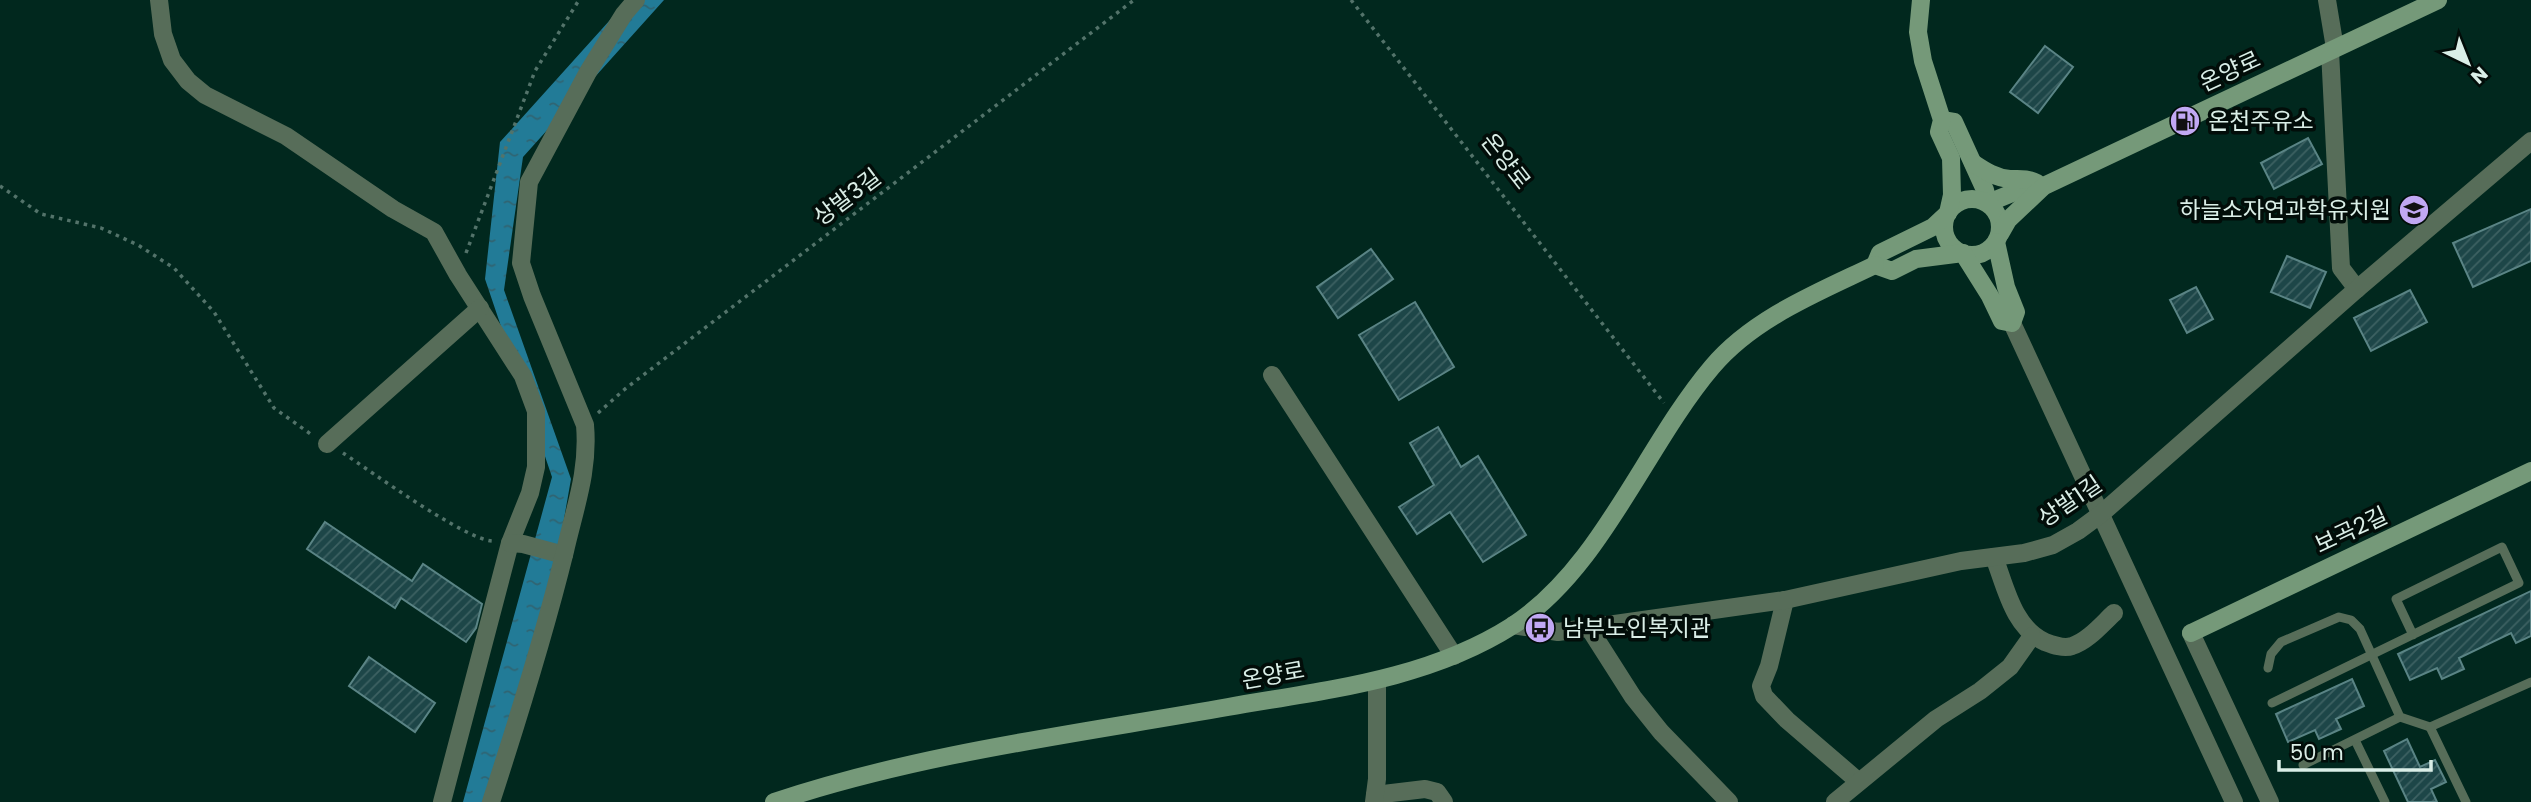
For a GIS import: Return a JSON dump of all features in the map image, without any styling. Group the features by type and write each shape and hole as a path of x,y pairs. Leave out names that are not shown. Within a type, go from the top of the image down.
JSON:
{"main road":[{"path":"1921,0 1918,32 1923,61 1942,120 1939,132 1951,158 1953,175 1952,195 1945,222 1948,241 1962,253 1990,296 2002,321 2012,323 2016,312 2006,287 1998,238 1998,217 1987,203 1985,190 1954,122 1942,120"},
{"name":"온양로","path":"2043,186 2438,0"},
{"path":"1973,163 1992,175 2009,179 2026,178 2043,186"},
{"path":"2043,186 2008,220 1998,238 1982,254 1962,253 1916,260 1892,271 1875,265 1880,253 1933,227 1962,201 1979,200 1987,203 2027,187 2043,186"},
{"name":"온양로","path":"777,802 912,763 1377,681 1454,656 1513,625 1544,600 1573,569 1714,365 1774,316 1875,265"},
{"name":"보곡2길","path":"2191,633 2531,471"}],"street":[{"path":"159,0 163,34 172,60 188,81 205,95 286,136 393,209 434,232 458,275 523,376 536,411 536,467 530,493 443,802"},
{"path":"491,802 543,639 559,553 584,481 587,446 585,425 532,296 522,263 529,182 588,72 624,14 636,0"},
{"path":"2327,0 2333,50 2341,268 2357,289"},
{"name":"상발1길","path":"1513,625 1558,632 1785,600 1961,561 2053,545 2101,514 2357,289 2531,141"},
{"path":"327,443 480,308"},
{"path":"2012,323 2234,802"},
{"path":"1272,375 1454,656"},
{"path":"517,543 559,553"},
{"path":"1994,557 2018,619 2032,636 2053,646 2070,647 2090,636 2114,613"},
{"path":"1785,600 1769,666 1761,686 1764,696 1787,720 1858,781"},
{"path":"1589,628 1633,697 1661,732 1729,802"},
{"path":"2191,633 2270,802"},
{"path":"1835,802 1936,719 1980,691 2010,667 2032,636"},
{"path":"1377,681 1377,779 1374,798 1425,789 1437,792 1444,802"}],"lane":[{"path":"2272,703 2372,655 2413,635 2519,583 2502,547 2396,599 2413,635"},
{"path":"2268,668 2271,654 2281,642 2339,617 2351,620 2360,629 2400,717"},
{"path":"2303,765 2400,717 2430,727 2531,682"},
{"path":"2430,727 2466,802"},
{"path":"2355,740 2385,802"}],"path":[{"path":"458,275 535,71 579,0"},
{"name":"상발3길","path":"585,425 625,389 1134,0"},
{"name":"온양로","path":"1351,0 1676,418"},
{"path":"0,186 41,214 101,228 138,245 174,268 214,312 274,408 483,541 517,543"}],"water":[{"path":"628,0 664,0 523,157 504,290 571,479 550,599 485,802 463,802 552,477 485,279 500,142"}],"building":[{"path":"2045,46 2073,67 2038,113 2010,92"},
{"path":"2308,138 2322,164 2274,189 2261,163"},
{"path":"2531,209 2531,261 2473,287 2453,243"},
{"path":"1371,249 1393,279 1338,318 1317,287"},
{"path":"2287,256 2326,272 2310,308 2271,292"},
{"path":"2196,287 2213,319 2187,333 2170,300"},
{"path":"2410,290 2427,322 2371,351 2354,318"},
{"path":"1415,302 1454,367 1399,400 1359,335"},
{"path":"1438,427 1461,467 1478,456 1526,535 1483,562 1450,512 1417,534 1399,507 1434,485 1410,443"},
{"path":"325,522 412,581 423,564 482,604 476,628 466,642 401,598 395,608 307,549"},
{"path":"2531,591 2531,636 2516,643 2511,633 2459,658 2464,669 2442,679 2437,668 2410,680 2398,654"},
{"path":"369,657 435,703 415,732 349,686"},
{"path":"2352,679 2364,706 2336,719 2341,729 2319,739 2315,730 2288,742 2276,714"},
{"path":"2407,739 2420,767 2435,760 2446,782 2431,789 2437,802 2408,802 2384,751"}],"place":[{"name":"온천주유소","path":"2185,121"},
{"name":"하늘소자연과학유치원","path":"2414,210"},
{"name":"남부노인복지관","path":"1540,628"}]}
